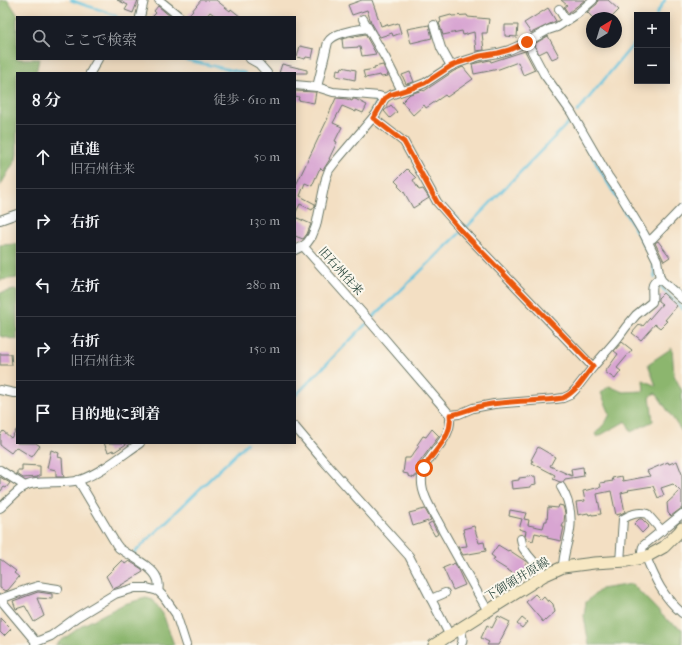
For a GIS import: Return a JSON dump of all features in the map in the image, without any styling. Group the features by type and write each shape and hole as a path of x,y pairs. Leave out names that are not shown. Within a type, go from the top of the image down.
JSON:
{"main road":[{"name":"下御領井原線","path":"434,645 543,576 563,567 594,563 620,562 645,557 664,547 682,528"}],"street":[{"path":"140,16 144,0"},
{"path":"159,0 179,16"},
{"path":"296,85 317,87 333,92 379,96 385,98 425,83 458,63 480,56 509,50 527,42 577,14 591,1"},
{"path":"559,9 566,21"},
{"path":"362,19 386,59 402,91"},
{"path":"434,25 442,48 451,66"},
{"path":"317,87 330,39 347,32 368,28"},
{"path":"527,42 544,74 571,112 648,241 657,260 658,280 682,299"},
{"path":"91,72 97,60"},
{"path":"252,60 266,72"},
{"name":"旧石州往来","path":"385,98 373,118 329,170 316,226 312,236 303,246 450,415"},
{"path":"373,118 404,142 437,202 458,227 593,366"},
{"path":"648,241 653,238 682,208"},
{"path":"0,220 16,214"},
{"path":"296,250 303,246"},
{"path":"488,611 426,498 423,485 422,478 424,468 428,460 448,435 451,421 450,415 459,414 473,408 494,404 563,398 570,395 636,315 652,302 652,285 658,280"},
{"path":"0,390 16,393"},
{"path":"296,428 409,556 450,636"},
{"path":"0,508 25,486 69,482 89,476 104,468 139,444"},
{"path":"0,470 25,486"},
{"path":"78,480 119,548 150,569 157,578 159,586 158,591"},
{"path":"561,487 566,495 570,518 570,528 563,559 563,567"},
{"path":"620,562 624,518 644,512 662,531"},
{"path":"682,514 642,547 642,552 663,592 682,612"},
{"path":"521,539 523,548 541,570 543,576"},
{"path":"58,589 38,586 0,599 35,644 51,636 77,617 115,594 135,588 147,588 158,591 176,614 186,645"},
{"path":"431,599 445,593"},
{"path":"460,629 463,642 461,645"}],"green space":[{"path":"0,0 8,0 18,16 16,16 16,60 39,60 36,72 16,72 16,159 0,186"},
{"path":"16,244 16,278 0,280 0,245"},
{"path":"16,290 16,340 0,336 0,293"},
{"path":"672,348 674,375 682,391 682,432 656,393 650,396 653,421 631,432 626,421 597,437 595,434 606,422 610,414 601,393 609,386 623,392 644,391 643,380 656,386 648,364"},
{"path":"632,584 667,620 682,629 682,645 589,645 584,616 586,602 601,589"},
{"path":"146,598 153,600 163,614 174,645 55,645 83,625 124,604"}],"building":[{"path":"117,0 138,0 133,13 125,10 128,5"},
{"path":"201,0 216,0 230,11 231,9 240,16 216,16 210,12 207,16 188,16"},
{"path":"362,0 372,0 381,26 387,24 388,26 398,23 401,33 393,36 392,33 380,37 371,22 367,10 352,15 348,5"},
{"path":"561,0 585,0 568,13 564,7 567,5"},
{"path":"598,0 608,0 619,10 617,12 587,12 597,4"},
{"path":"158,6 170,16 153,16 156,13 154,11"},
{"path":"548,8 556,21 531,33 524,23"},
{"path":"451,15 467,15 468,17 489,19 487,33 482,33 484,50 476,51 474,32 463,35 462,31 443,35 439,23 441,22 440,18"},
{"path":"429,25 432,38 411,43 407,29"},
{"path":"505,25 518,25 517,37 505,36"},
{"path":"365,34 376,54 362,56 360,47 343,48 342,39"},
{"path":"548,36 559,56 552,59 547,50 539,54 534,44"},
{"path":"300,46 314,49 312,58 306,57 305,59 297,57"},
{"path":"525,51 535,70 523,75 518,62 499,69 474,74 472,64 490,60 491,62"},
{"path":"282,64 307,70 307,73 279,72"},
{"path":"383,65 388,76 381,77 380,75 365,78 363,71 375,69 374,67"},
{"path":"342,67 356,70 355,80 336,76 337,69 341,70"},
{"path":"463,67 473,79 447,97 445,95 426,108 424,105 413,115 402,102 410,94 424,91 454,71"},
{"path":"410,72 414,82 406,84 402,75"},
{"path":"296,91 316,92 314,103 298,100 299,97 296,96"},
{"path":"336,98 352,101 355,99 367,105 363,113 356,110 356,112 342,106 333,123 342,127 335,141 337,142 330,159 323,170 321,168 319,170 312,186 305,183 300,196 315,204 315,206 312,210 300,204 296,212 296,185"},
{"path":"391,105 397,112 390,118 384,111"},
{"path":"407,169 416,178 413,180 419,190 423,189 429,198 413,208 404,192 395,181"},
{"path":"296,217 311,224 303,239 296,236"},
{"path":"658,241 670,257 664,261 655,243"},
{"path":"663,293 677,306 665,320 667,321 660,328 655,324 641,340 632,333 640,324 643,326 662,304 658,301 658,298"},
{"path":"622,342 632,350 617,368 621,371 615,379 605,372 618,354 614,351"},
{"path":"0,354 11,354 12,365 0,365"},
{"path":"432,429 439,436 419,463 417,476 415,476 415,478 408,476 408,474 403,473 405,458 410,458 419,446 417,445 423,436 426,437"},
{"path":"16,430 16,444 37,444 40,446 32,457 16,447 11,453 0,445 0,435 3,431 11,438"},
{"path":"104,444 126,444 114,452 113,450 108,452"},
{"path":"538,447 555,457 550,466 572,476 571,469 583,467 584,476 565,479 563,482 553,479 555,475 532,463 533,461 531,460"},
{"path":"51,450 59,453 58,457 62,458 64,477 56,477 56,470 47,468"},
{"path":"677,461 682,474 682,508 671,516 668,513 667,503 680,491 673,484 661,488 664,495 658,498 653,486 628,490 629,491 621,493 625,512 616,515 611,491 597,494 601,514 589,515 588,513 578,515 576,502 585,501 583,491 601,487 600,483 613,481 612,478 622,476 623,481 650,476 647,471 668,462 669,464"},
{"path":"22,465 40,466 40,476 23,478 17,474 17,471 22,471"},
{"path":"535,476 536,484 531,485 531,487 512,489 511,481 519,480 519,478"},
{"path":"0,477 10,483 0,492"},
{"path":"559,505 563,506 565,513 561,541 547,538 548,536 535,533 533,541 527,539 525,536 526,531 519,529 522,519 509,516 510,510 526,513 524,519 529,520 528,525 543,528 545,521 547,521 548,507 558,508"},
{"path":"425,509 431,520 413,526 409,513"},
{"path":"639,519 642,519 649,526 642,533 634,524"},
{"path":"432,522 438,534 435,536 428,524"},
{"path":"474,526 479,543 484,542 486,551 463,555 458,547 467,546 463,529"},
{"path":"498,545 508,551 509,550 527,562 525,565 529,567 522,579 493,561 495,558 491,555"},
{"path":"0,559 16,571 14,573 19,577 8,590 5,591 0,588"},
{"path":"122,560 125,564 129,561 142,569 143,572 113,589 106,576"},
{"path":"455,563 465,585 453,590 443,568"},
{"path":"38,592 52,594 52,599 37,598 44,616 34,622 25,606 16,609 13,601"},
{"path":"535,594 541,600 544,597 548,602 549,600 553,604 555,612 543,622 526,602"},
{"path":"498,616 510,622 498,645 487,645 489,642 481,638 487,625 492,628"},
{"path":"0,618 11,629 4,636 0,632"},
{"path":"522,618 527,622 522,628 517,624"}],"waterway":[{"path":"71,0 115,16"},
{"path":"658,12 665,0"},
{"path":"577,112 634,44"},
{"path":"186,60 240,72"},
{"path":"372,99 376,102 374,109"},
{"path":"464,225 466,228 571,120 650,255 653,262 655,278"},
{"path":"454,215 459,221"},
{"path":"371,319 460,233"},
{"path":"658,283 682,309"},
{"path":"296,395 366,324"},
{"path":"134,553 246,444"}],"route":[{"path":"424,468 428,460 448,435 451,421 450,415 459,414 484,405 563,398 570,395 575,390 593,366 458,227 437,202 404,142 373,118 382,102 390,95 425,83 458,63 480,56 509,50 527,42"}]}
